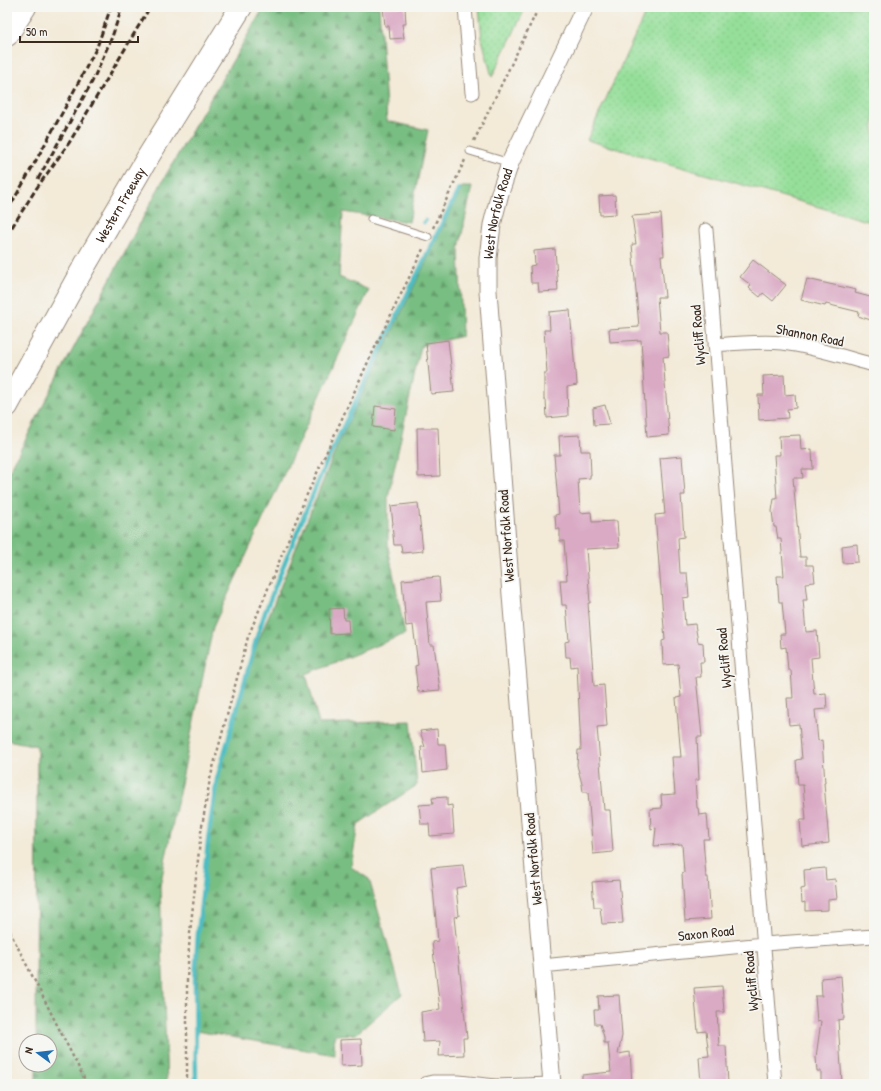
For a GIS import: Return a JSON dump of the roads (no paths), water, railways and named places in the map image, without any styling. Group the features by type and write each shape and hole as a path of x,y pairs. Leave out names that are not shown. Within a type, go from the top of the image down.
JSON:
{"highway":[{"path":"7,35 25,7"},
{"name":"Western Freeway","path":"7,406 77,279 148,157 241,7"}],"street":[{"path":"465,7 472,93"},
{"name":"West Norfolk Road","path":"551,1083 511,600 488,291 488,258 492,225 500,193 510,163 585,7"},
{"name":"Wycliff Road","path":"706,230 776,1084"},
{"name":"Shannon Road","path":"715,345 755,342 782,343 804,347 874,365"},
{"name":"Saxon Road","path":"542,966 764,944 874,936"}],"lane":[{"path":"470,151 510,163"},
{"path":"371,219 428,237"},
{"path":"424,1081 433,1079 459,1079 496,1083 551,1083"}],"waterway":[{"path":"196,1084 195,979 198,933 209,832 217,779 256,640 265,612 325,465 459,189"}],"railway":[{"path":"7,211 66,106 97,47 111,7"},
{"path":"38,179 92,82 112,37 122,7"},
{"path":"7,235 36,189 69,143 150,7"}]}
